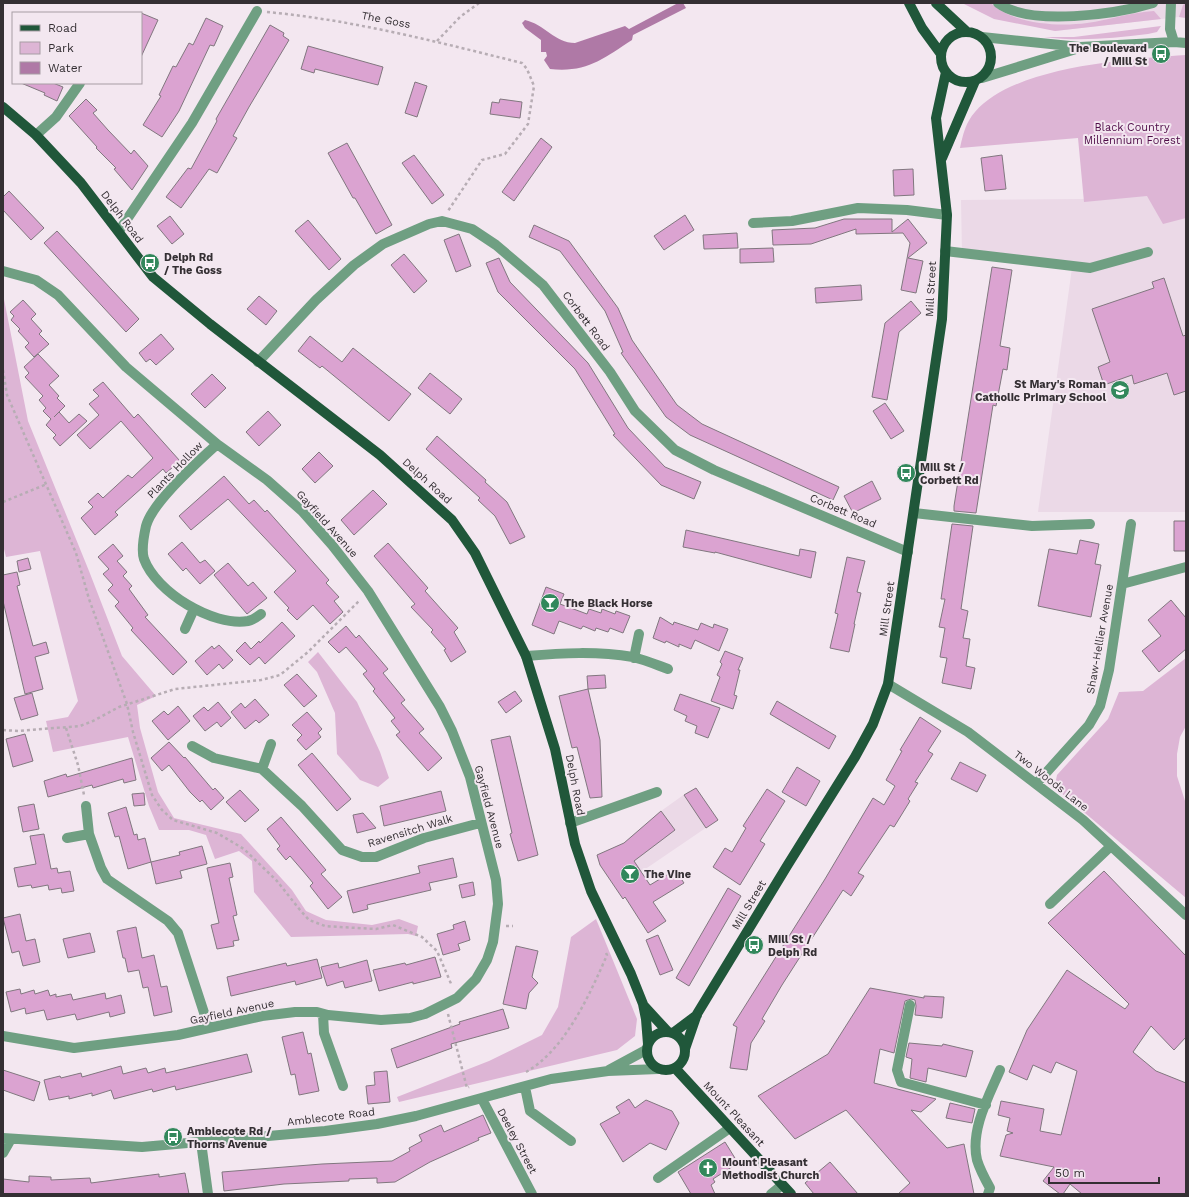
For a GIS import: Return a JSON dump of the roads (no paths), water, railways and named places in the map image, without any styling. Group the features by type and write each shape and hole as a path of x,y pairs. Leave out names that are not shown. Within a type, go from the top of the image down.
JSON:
{"main road":[{"path":"909,3 922,28 941,54 946,72 955,80 968,83 978,80 990,64 991,51 989,45 982,37 967,32 936,3"},
{"path":"941,54 945,42 956,34 967,32"},
{"name":"Mill Street","path":"685,1049 697,1014 855,757 873,724 888,684 942,320 947,214 942,158 936,118 946,72"},
{"name":"Mill Street","path":"942,158 978,80"},
{"name":"Delph Road","path":"3,107 36,135 81,183 153,277 258,362 380,455 452,520 476,553 526,656 556,749 575,844 591,891 631,974 643,1004 646,1019 647,1047"},
{"name":"Delph Road","path":"643,1004 670,1033"},
{"name":"Mill Street","path":"670,1033 697,1014"},
{"path":"659,1033 670,1033 683,1041 685,1057 675,1068 658,1069 651,1061 647,1047 653,1037 659,1033"},
{"name":"Mount Pleasant","path":"675,1068 791,1194"}],"street":[{"path":"998,3 1014,12 1047,16 1116,12 1153,3"},
{"path":"1170,3 1170,29 1174,42"},
{"path":"119,231 192,123 257,11"},
{"path":"982,37 1080,47 1174,42 1186,43"},
{"path":"978,80 1080,47"},
{"path":"36,135 56,117 79,84"},
{"path":"753,223 792,221 858,208 907,210 947,214"},
{"name":"Corbett Road","path":"258,362 316,300 354,265 383,244 428,224 442,221 472,229 496,245 543,285 605,366 635,411 675,450 714,470 908,552"},
{"path":"945,251 1090,268 1148,252"},
{"name":"Gayfield Avenue","path":"3,271 36,280 58,295 126,367 217,444 267,480 302,511 332,545 368,591 440,707 452,731 470,777 480,823 496,880 498,904 494,942 487,960 476,979 457,998 425,1014 410,1018 381,1020 295,1012 262,1016 178,1035 74,1048 3,1036"},
{"name":"Plants Hollow","path":"217,444 155,507 150,516 144,537 144,558 149,570 162,585 194,609 215,618 240,622 250,621 261,614"},
{"path":"914,513 1032,526 1090,524"},
{"name":"Shaw-Hellier Avenue","path":"1036,784 1089,725 1100,706 1109,670 1131,524"},
{"path":"1122,584 1186,567"},
{"path":"185,629 194,609"},
{"path":"634,658 639,634"},
{"path":"526,656 574,652 634,658 668,669"},
{"name":"Two Woods Lane","path":"888,684 968,732 1083,820 1186,915"},
{"path":"192,746 214,758 262,768 271,744"},
{"name":"Ravensitch Walk","path":"262,768 302,806 342,850 362,857 376,857 424,838 480,823"},
{"path":"570,823 657,792"},
{"path":"86,806 89,834 100,868 107,879 168,921 178,933 209,1028"},
{"path":"67,838 89,834"},
{"path":"1050,904 1111,846"},
{"path":"910,1005 897,1070 901,1082 986,1106"},
{"path":"323,1014 324,1033 343,1086"},
{"name":"Amblecote Road","path":"608,1071 647,1047"},
{"name":"Amblecote Road","path":"7,1139 142,1147 325,1131 377,1124 482,1099 551,1079 608,1071 658,1069"},
{"path":"991,1192 977,1159 976,1137 1000,1070"},
{"path":"525,1087 530,1111 571,1141"},
{"name":"Deeley Street","path":"482,1099 532,1194"},
{"path":"658,1178 730,1128"},
{"path":"3,1153 7,1139"},
{"path":"201,1142 208,1194"},
{"path":"770,1194 782,1185"}],"water":[{"path":"678,3 683,3 686,8 633,35 632,40 603,59 584,67 574,69 550,69 544,60 547,56 546,52 541,52 541,40 525,28 522,23 525,20 532,22 561,40 575,43 625,26 629,29"}],"place":[{"name":"The Boulevard / Mill St","path":"1161,54"},
{"name":"Delph Rd / The Goss","path":"150,263"},
{"name":"St Mary's Roman Catholic Primary School","path":"1120,390"},
{"name":"Mill St / Corbett Rd","path":"906,473"},
{"name":"The Black Horse","path":"550,603"},
{"name":"The Vine","path":"630,874"},
{"name":"Mill St / Delph Rd","path":"754,945"},
{"name":"Amblecote Rd / Thorns Avenue","path":"173,1137"},
{"name":"Mount Pleasant Methodist Church","path":"708,1168"}],"park label":[{"name":"Black Country Millennium Forest","path":"1132,133"}]}
